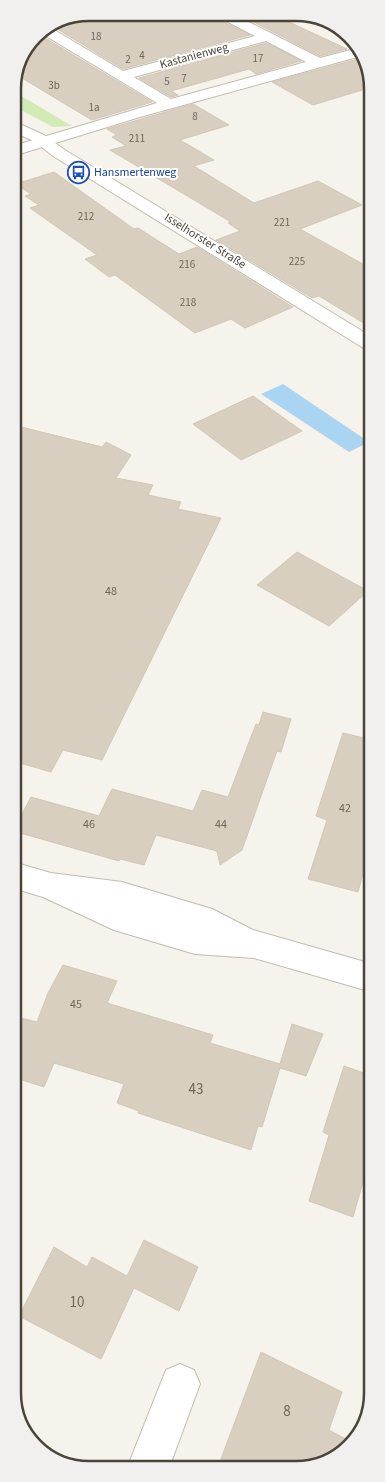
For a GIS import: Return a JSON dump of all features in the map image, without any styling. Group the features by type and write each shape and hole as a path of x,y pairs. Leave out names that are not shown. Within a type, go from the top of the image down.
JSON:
{"street":[{"name":"Kastanienweg","path":"236,21 320,64"},
{"path":"51,34 170,105"},
{"name":"Kastanienweg","path":"122,76 266,37"},
{"path":"21,148 41,140 353,54"},
{"name":"Isselhorster Straße","path":"21,119 37,129 41,140"},
{"name":"Isselhorster Straße","path":"21,131 41,140 364,340"},
{"path":"21,877 52,886 114,917 195,940 254,944 364,976"},
{"path":"151,1461 180,1384"}],"green space":[{"path":"21,96 72,126 53,127 21,110"}],"water":[{"path":"283,384 364,439 364,444 349,452 261,394"}],"building":[{"path":"90,21 221,21 250,35 123,69 58,29 64,26"},
{"path":"252,21 287,21 347,49 320,56"},
{"path":"45,38 152,102 92,120 23,78 26,64 41,41"},
{"path":"266,43 301,61 256,74 249,69 171,91 178,95 171,97 139,78"},
{"path":"357,59 364,89 313,105 272,82"},
{"path":"193,104 229,125 180,140 214,160 194,166 254,203 318,181 362,205 300,229 364,265 364,323 319,296 312,298 216,240 240,231 228,223 231,222 110,150 126,146 112,137 117,135 107,129"},
{"path":"54,172 134,229 138,228 179,254 197,247 293,307 245,328 231,319 195,333 115,275 109,277 85,259 97,255 30,208 39,205 25,196 31,194 21,187 21,182"},
{"path":"253,396 302,431 241,460 193,424"},
{"path":"21,427 102,447 106,442 131,455 116,478 153,485 148,495 181,502 178,509 221,518 102,760 63,750 51,772 21,763"},
{"path":"297,552 364,589 364,595 329,626 257,585"},
{"path":"263,712 291,719 281,752 277,751 242,850 220,865 217,851 156,835 144,865 120,859 119,861 21,833 21,816 31,797 99,816 112,789 193,811 202,790 228,797 256,724 259,725"},
{"path":"343,733 364,738 364,870 358,892 308,879 327,820 316,816"},
{"path":"63,965 117,981 107,1003 213,1035 210,1043 280,1064 292,1024 323,1034 306,1076 280,1068 262,1127 258,1126 251,1150 138,1113 139,1111 117,1103 124,1084 54,1063 44,1087 21,1080 21,1018 37,1022 48,993"},
{"path":"344,1066 364,1073 364,1178 353,1217 309,1201 329,1135 323,1132"},
{"path":"144,1240 198,1267 179,1311 134,1288 101,1359 21,1317 21,1312 54,1247 87,1267 92,1257 127,1276"},
{"path":"261,1352 342,1392 329,1430 345,1439 329,1452 317,1457 295,1461 224,1461 221,1459"}],"place":[{"name":"Hansmertenweg","path":"78,172"}]}
